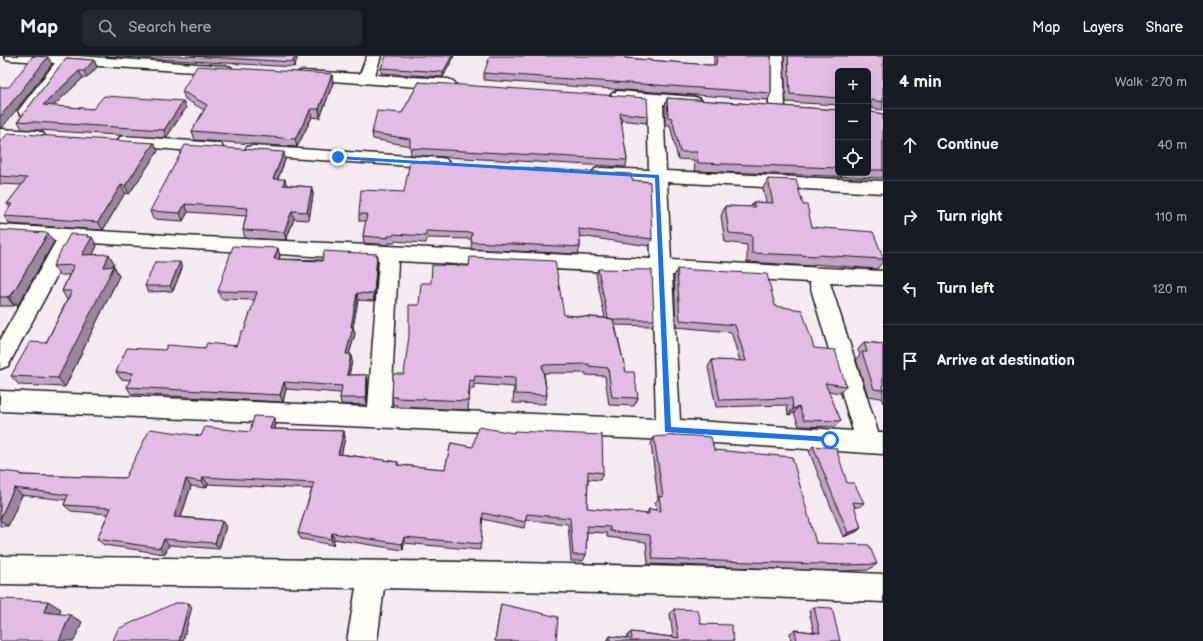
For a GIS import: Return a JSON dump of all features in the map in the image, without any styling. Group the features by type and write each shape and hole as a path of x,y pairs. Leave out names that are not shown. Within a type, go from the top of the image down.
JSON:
{"street":[{"path":"11,56 66,58 240,71"},
{"path":"366,79 374,56"},
{"path":"776,56 777,108"},
{"path":"3,137 66,58"},
{"path":"287,74 464,85"},
{"path":"607,96 708,103"},
{"path":"655,99 668,430"},
{"path":"762,107 792,109"},
{"path":"3,137 56,137"},
{"path":"111,140 458,165"},
{"path":"582,172 883,187"},
{"path":"0,230 182,244 883,278"},
{"path":"0,360 69,235"},
{"path":"379,417 389,254"},
{"path":"0,401 668,430 876,442 817,274"},
{"path":"0,570 214,574 372,574 768,583 883,588"},
{"path":"362,641 372,574"}],"building":[{"path":"33,56 48,57 0,117 0,87 9,87"},
{"path":"190,56 295,56 293,62"},
{"path":"386,56 452,56 443,72 381,68"},
{"path":"490,56 625,56 625,58 716,65 717,56 771,56 771,93 484,73"},
{"path":"788,56 883,56 883,102 871,100 871,68 835,68 835,98 790,94"},
{"path":"66,58 94,60 84,71 79,71 43,105 93,109 104,96 183,101 164,130 18,121"},
{"path":"197,66 332,74 319,109 311,109 295,139 192,131 207,105 182,91"},
{"path":"419,82 647,98 648,116 620,113 627,160 410,148 410,139 372,133 377,111 402,113"},
{"path":"667,98 835,110 835,168 698,163 697,152 680,152 672,118 668,117"},
{"path":"871,112 883,114 883,170 871,170"},
{"path":"8,133 154,143 125,186 121,185 98,222 4,216 12,204 7,204 27,178 0,176 0,140 2,140"},
{"path":"185,145 284,152 273,179 285,179 283,185 312,187 307,212 292,211 284,232 243,230 248,208 185,204 180,213 150,211"},
{"path":"410,161 631,174 632,180 650,182 652,239 579,229 580,247 471,242 472,233 426,231 426,236 394,234 393,236 388,236 388,238 363,236 367,214 359,214 361,190 404,192"},
{"path":"768,179 796,180 803,205 807,205 812,227 873,232 883,259 752,253 752,235 729,233 725,206 755,207 753,202 773,203"},
{"path":"0,230 48,233 11,296 7,297 0,297"},
{"path":"70,234 88,235 87,237 92,237 82,255 109,254 104,267 114,266 58,378 11,376 30,342 46,343 72,291 62,291 74,265 53,266"},
{"path":"233,246 278,248 274,259 322,261 324,251 377,254 374,294 357,293 351,327 353,327 346,354 351,354 347,375 367,375 366,398 340,398 342,386 284,382 280,395 127,387 133,373 116,372 127,348 165,350 167,345 205,348 207,343 236,346 242,331 244,331 257,292 218,291"},
{"path":"470,257 555,261 564,315 613,319 626,372 634,372 638,398 612,397 608,368 589,366 589,364 542,365 547,395 515,394 515,378 475,376 474,381 470,380 468,401 392,397 393,374 404,374 409,336 409,305 419,305 421,283 431,283 432,265 469,266"},
{"path":"155,262 180,262 170,286 145,286"},
{"path":"598,269 652,270 654,320 613,320 608,318"},
{"path":"677,269 767,274 775,306 802,310 814,348 835,350 846,386 825,383 841,421 804,420 799,406 793,409 792,398 720,400 712,360 746,361 735,325 680,320"},
{"path":"864,342 883,344 883,390 874,389 862,352 867,352"},
{"path":"254,416 274,417 270,429 344,431 338,454 398,462 397,465 445,469 451,443 473,447 478,427 514,433 514,431 602,435 603,473 588,471 587,508 649,514 649,509 661,511 659,496 663,497 654,437 678,435 711,437 714,450 792,457 816,543 869,545 877,564 849,565 653,559 650,535 610,531 610,527 587,526 586,555 573,555 570,518 527,514 525,522 483,513 481,544 404,537 402,544 332,533 331,539 298,533 314,483 203,477 202,482 186,479 174,517 222,521 215,543 164,539 160,548 97,539 111,508 64,505 68,495 14,488 0,519 0,471 20,473 20,475 125,478 150,429 201,436 205,427 250,432"},
{"path":"813,446 836,448 847,483 854,483 864,503 853,502 861,528 848,533"},
{"path":"0,599 48,601 44,612 70,615 59,641 0,641"},
{"path":"175,603 189,603 179,641 113,641 118,629"},
{"path":"501,604 558,617 556,641 495,641"},
{"path":"814,607 832,608 840,641 797,641 795,630 820,633"},
{"path":"674,609 698,610 701,624 731,625 734,641 610,641 610,636 632,639 631,632 679,638"}],"route":[{"path":"338,157 658,176 668,430 830,440"}]}
